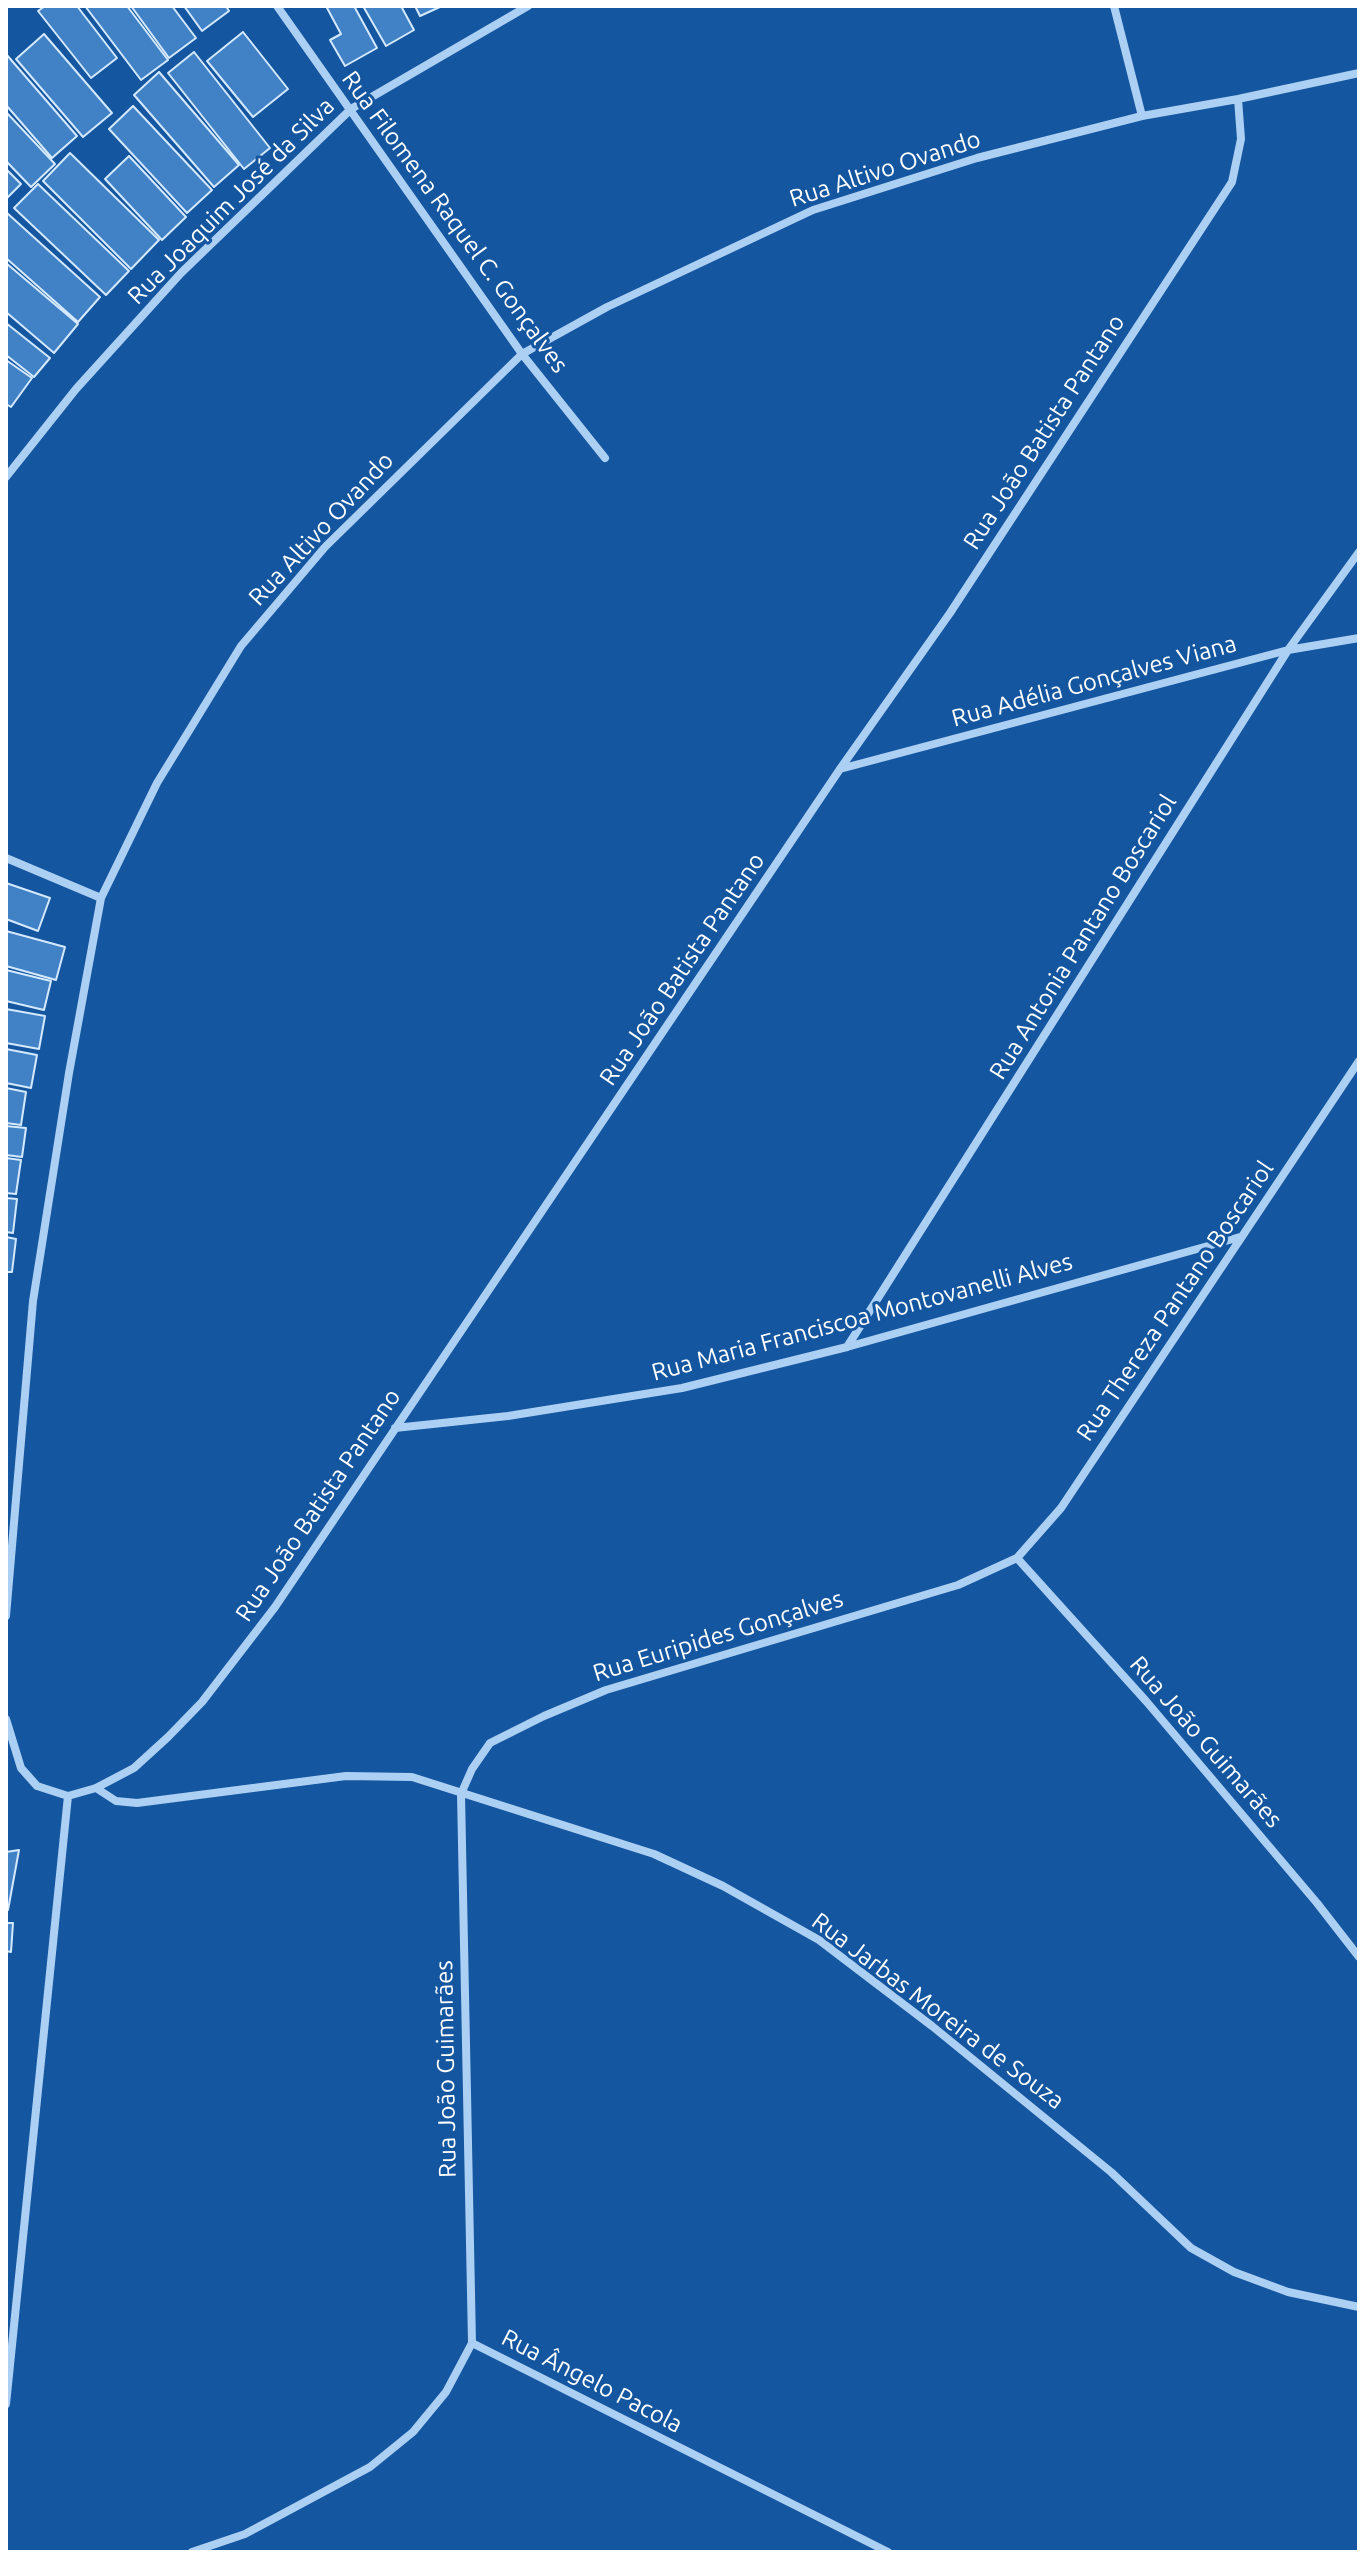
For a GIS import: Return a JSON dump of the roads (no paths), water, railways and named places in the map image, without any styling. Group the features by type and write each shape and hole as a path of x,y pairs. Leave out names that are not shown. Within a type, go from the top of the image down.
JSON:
{"street":[{"name":"Rua Filomena Raquel C. Gonçalves","path":"277,6 522,354 605,458"},
{"name":"Rua Joaquim José da Silva","path":"6,477 76,389 181,273 351,109 528,6"},
{"path":"1114,6 1142,116"},
{"name":"Rua Altivo Ovando","path":"6,1616 33,1301 69,1073 101,898 157,783 241,646 325,547 522,354 607,307 813,210 977,158 1142,116 1359,73"},
{"name":"Rua João Batista Pantano","path":"68,1796 96,1788 134,1768 202,1702 275,1607 840,769 950,613 1232,182 1241,139 1238,99"},
{"name":"Rua Antonia Pantano Boscariol","path":"847,1347 1288,650 1359,552"},
{"name":"Rua Adélia Gonçalves Viana","path":"840,769 1288,650 1359,638"},
{"path":"6,858 101,898"},
{"name":"Rua Thereza Pantano Boscariol","path":"1017,1558 1061,1508 1359,1061"},
{"name":"Rua Maria Franciscoa Montovanelli Alves","path":"395,1428 508,1416 682,1388 847,1347 1241,1236"},
{"name":"Rua Euripides Gonçalves","path":"461,1794 472,1769 490,1743 544,1716 606,1690 697,1661 958,1585 1017,1558"},
{"name":"Rua João Guimarães","path":"1017,1558 1156,1712 1359,1957"},
{"path":"6,1719 21,1768 37,1786 68,1796 6,2404"},
{"name":"Rua Jarbas Moreira de Souza","path":"96,1788 116,1801 137,1803 346,1776 412,1777 654,1854 723,1886 805,1932 944,2035 1111,2172 1191,2248 1234,2272 1288,2292 1359,2307"},
{"name":"Rua João Guimarães","path":"461,1794 472,2343"},
{"name":"Rua Ângelo Pacola","path":"192,2552 245,2534 370,2467 413,2432 446,2392 472,2343 888,2552"}]}
